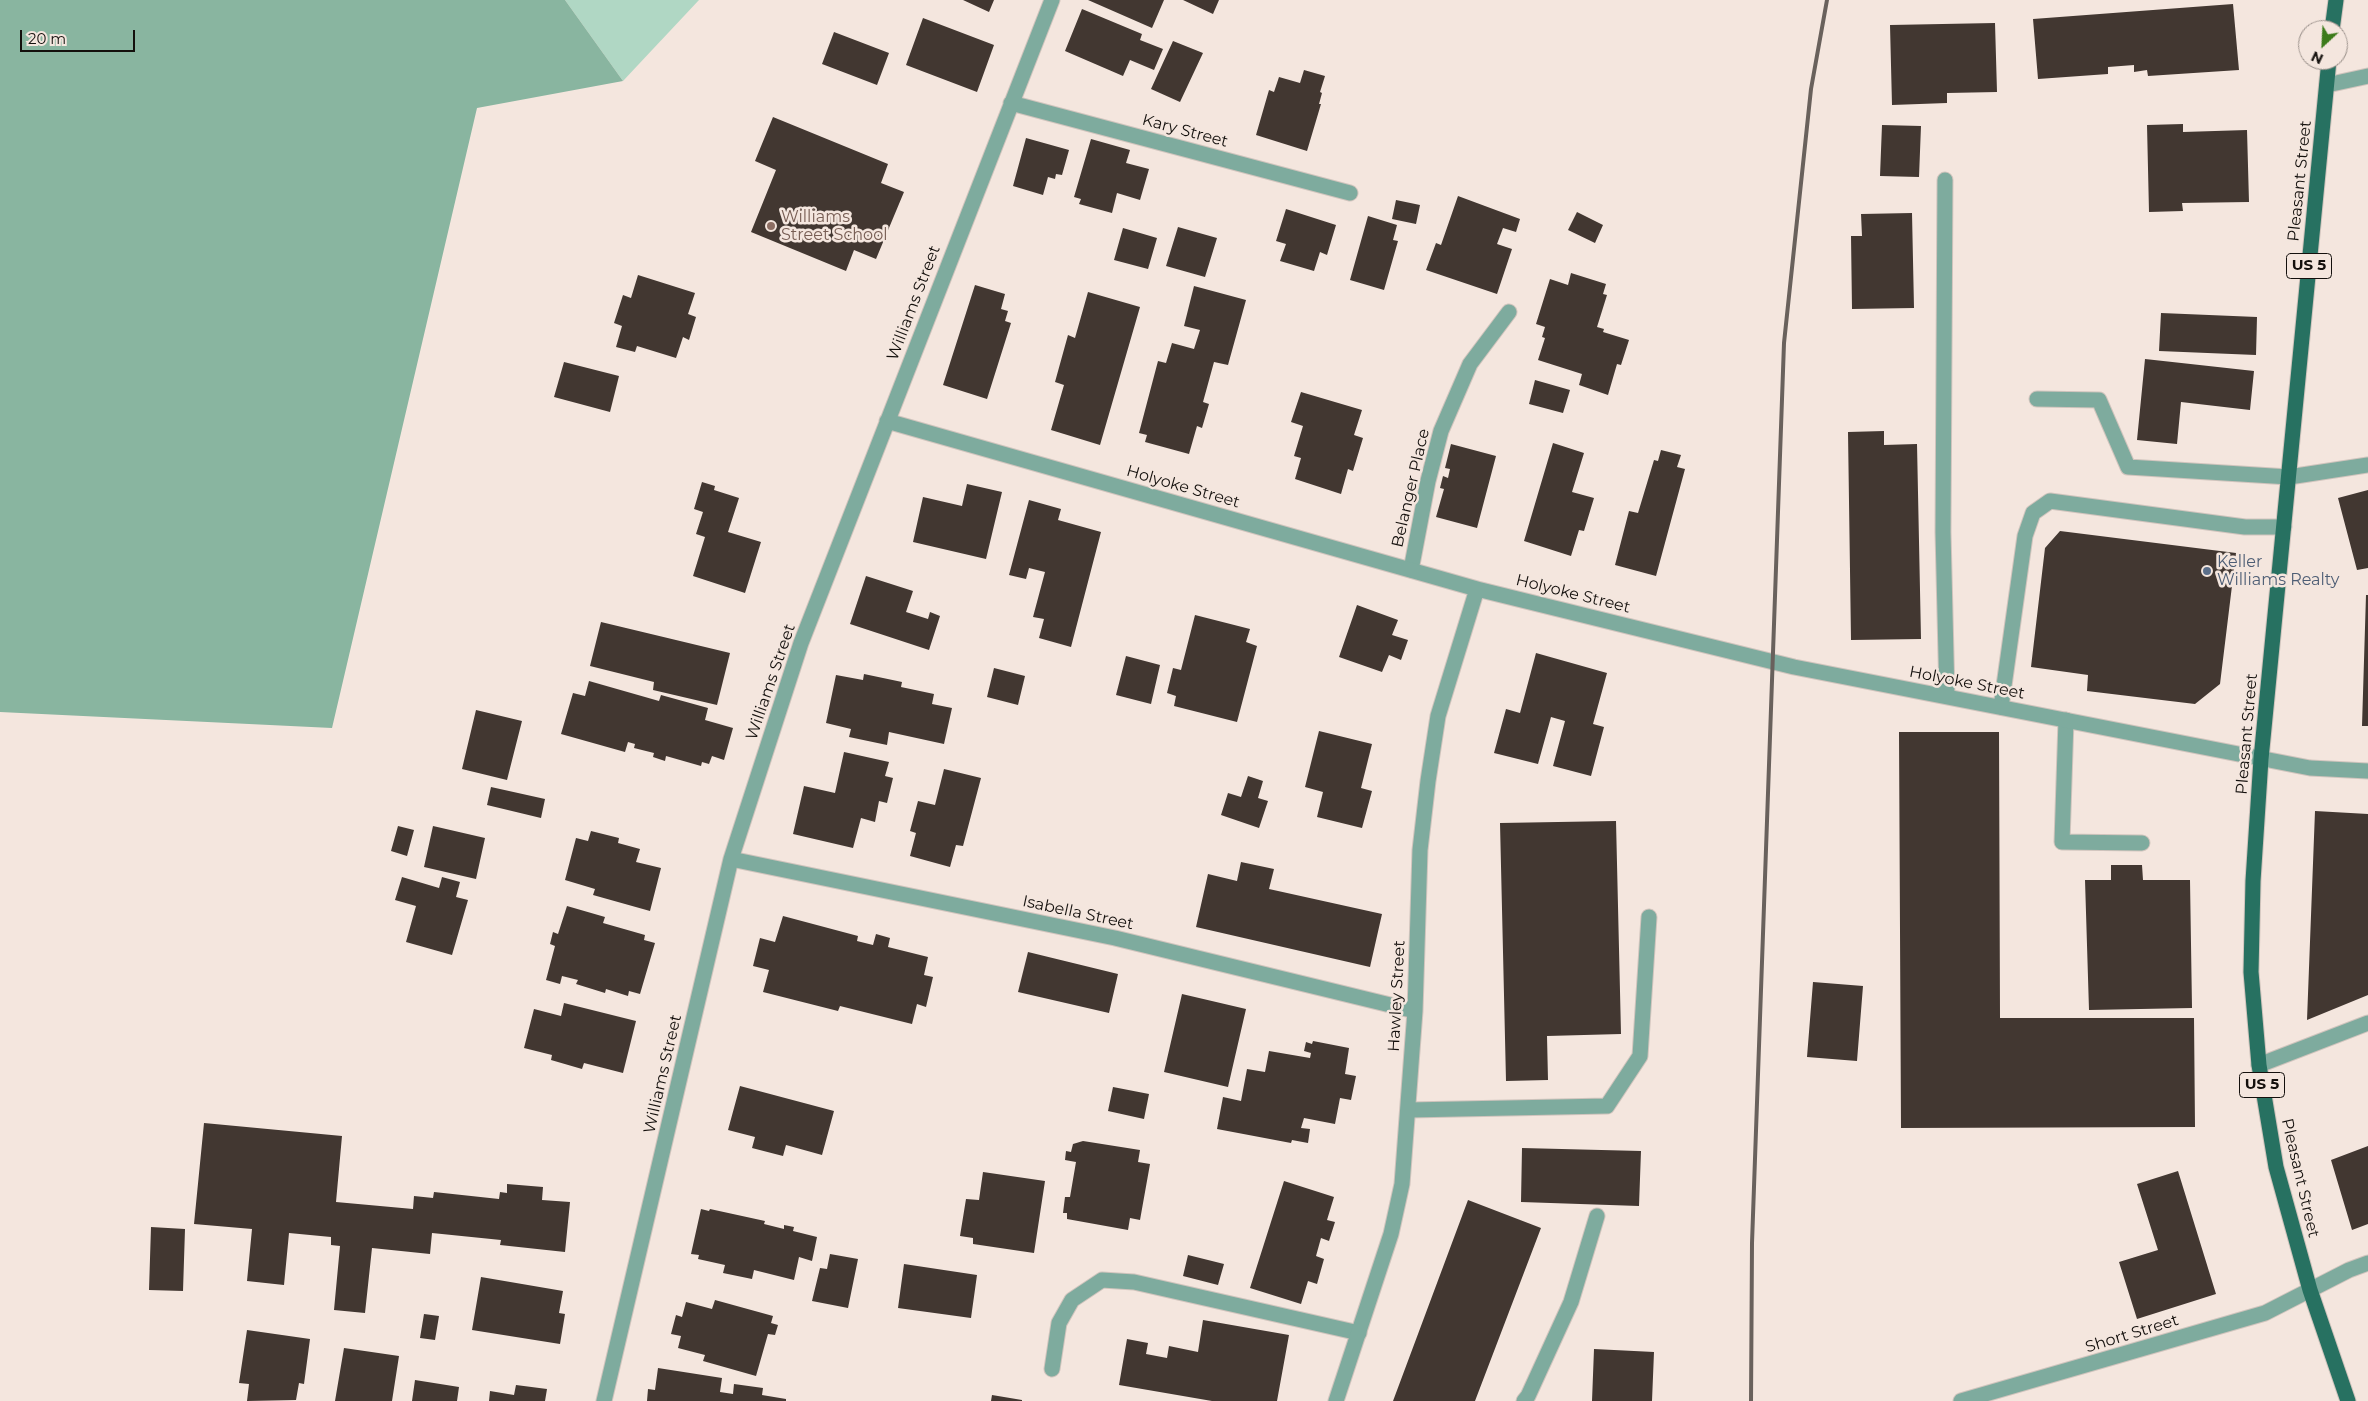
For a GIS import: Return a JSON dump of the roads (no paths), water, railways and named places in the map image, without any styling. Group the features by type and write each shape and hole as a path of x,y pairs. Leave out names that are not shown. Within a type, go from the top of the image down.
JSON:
{"main road":[{"path":"2333,20 2336,0"},
{"name":"Pleasant Street","path":"2328,70 2261,759 2253,881 2252,972 2259,1065 2276,1168 2310,1290 2348,1401"}],"street":[{"name":"Williams Street","path":"604,1401 731,858 801,643 1010,103 1052,0"},
{"path":"2327,85 2368,76"},
{"name":"Kary Street","path":"1010,103 1350,193"},
{"path":"1945,180 1943,532 1947,696"},
{"name":"Belanger Place","path":"1410,570 1428,481 1441,431 1470,364 1509,312"},
{"path":"2037,399 2099,400 2128,467 2289,476 2368,465"},
{"name":"Holyoke Street","path":"887,421 1477,589 1794,667 2310,768 2368,771"},
{"path":"2001,707 2025,536 2033,513 2050,501 2245,527 2284,527"},
{"name":"Hawley Street","path":"1336,1401 1392,1234 1402,1184 1415,1011 1420,850 1428,780 1438,716 1477,589"},
{"path":"2066,720 2062,842 2142,842"},
{"name":"Isabella Street","path":"731,858 1115,938 1415,1011"},
{"path":"1409,1110 1607,1106 1640,1056 1649,917"},
{"path":"2259,1065 2368,1023"},
{"path":"1524,1401 1571,1302 1597,1216"},
{"name":"Short Street","path":"1961,1401 2265,1313 2349,1270 2368,1263"},
{"path":"1052,1369 1059,1323 1072,1300 1102,1280 1134,1282 1359,1333"}],"railway":[{"path":"1751,1401 1752,1243 1784,343 1811,89 1827,0"}],"place":[{"name":"Williams Street School","path":"771,226"},
{"name":"Keller Williams Realty","path":"2207,571"}]}
